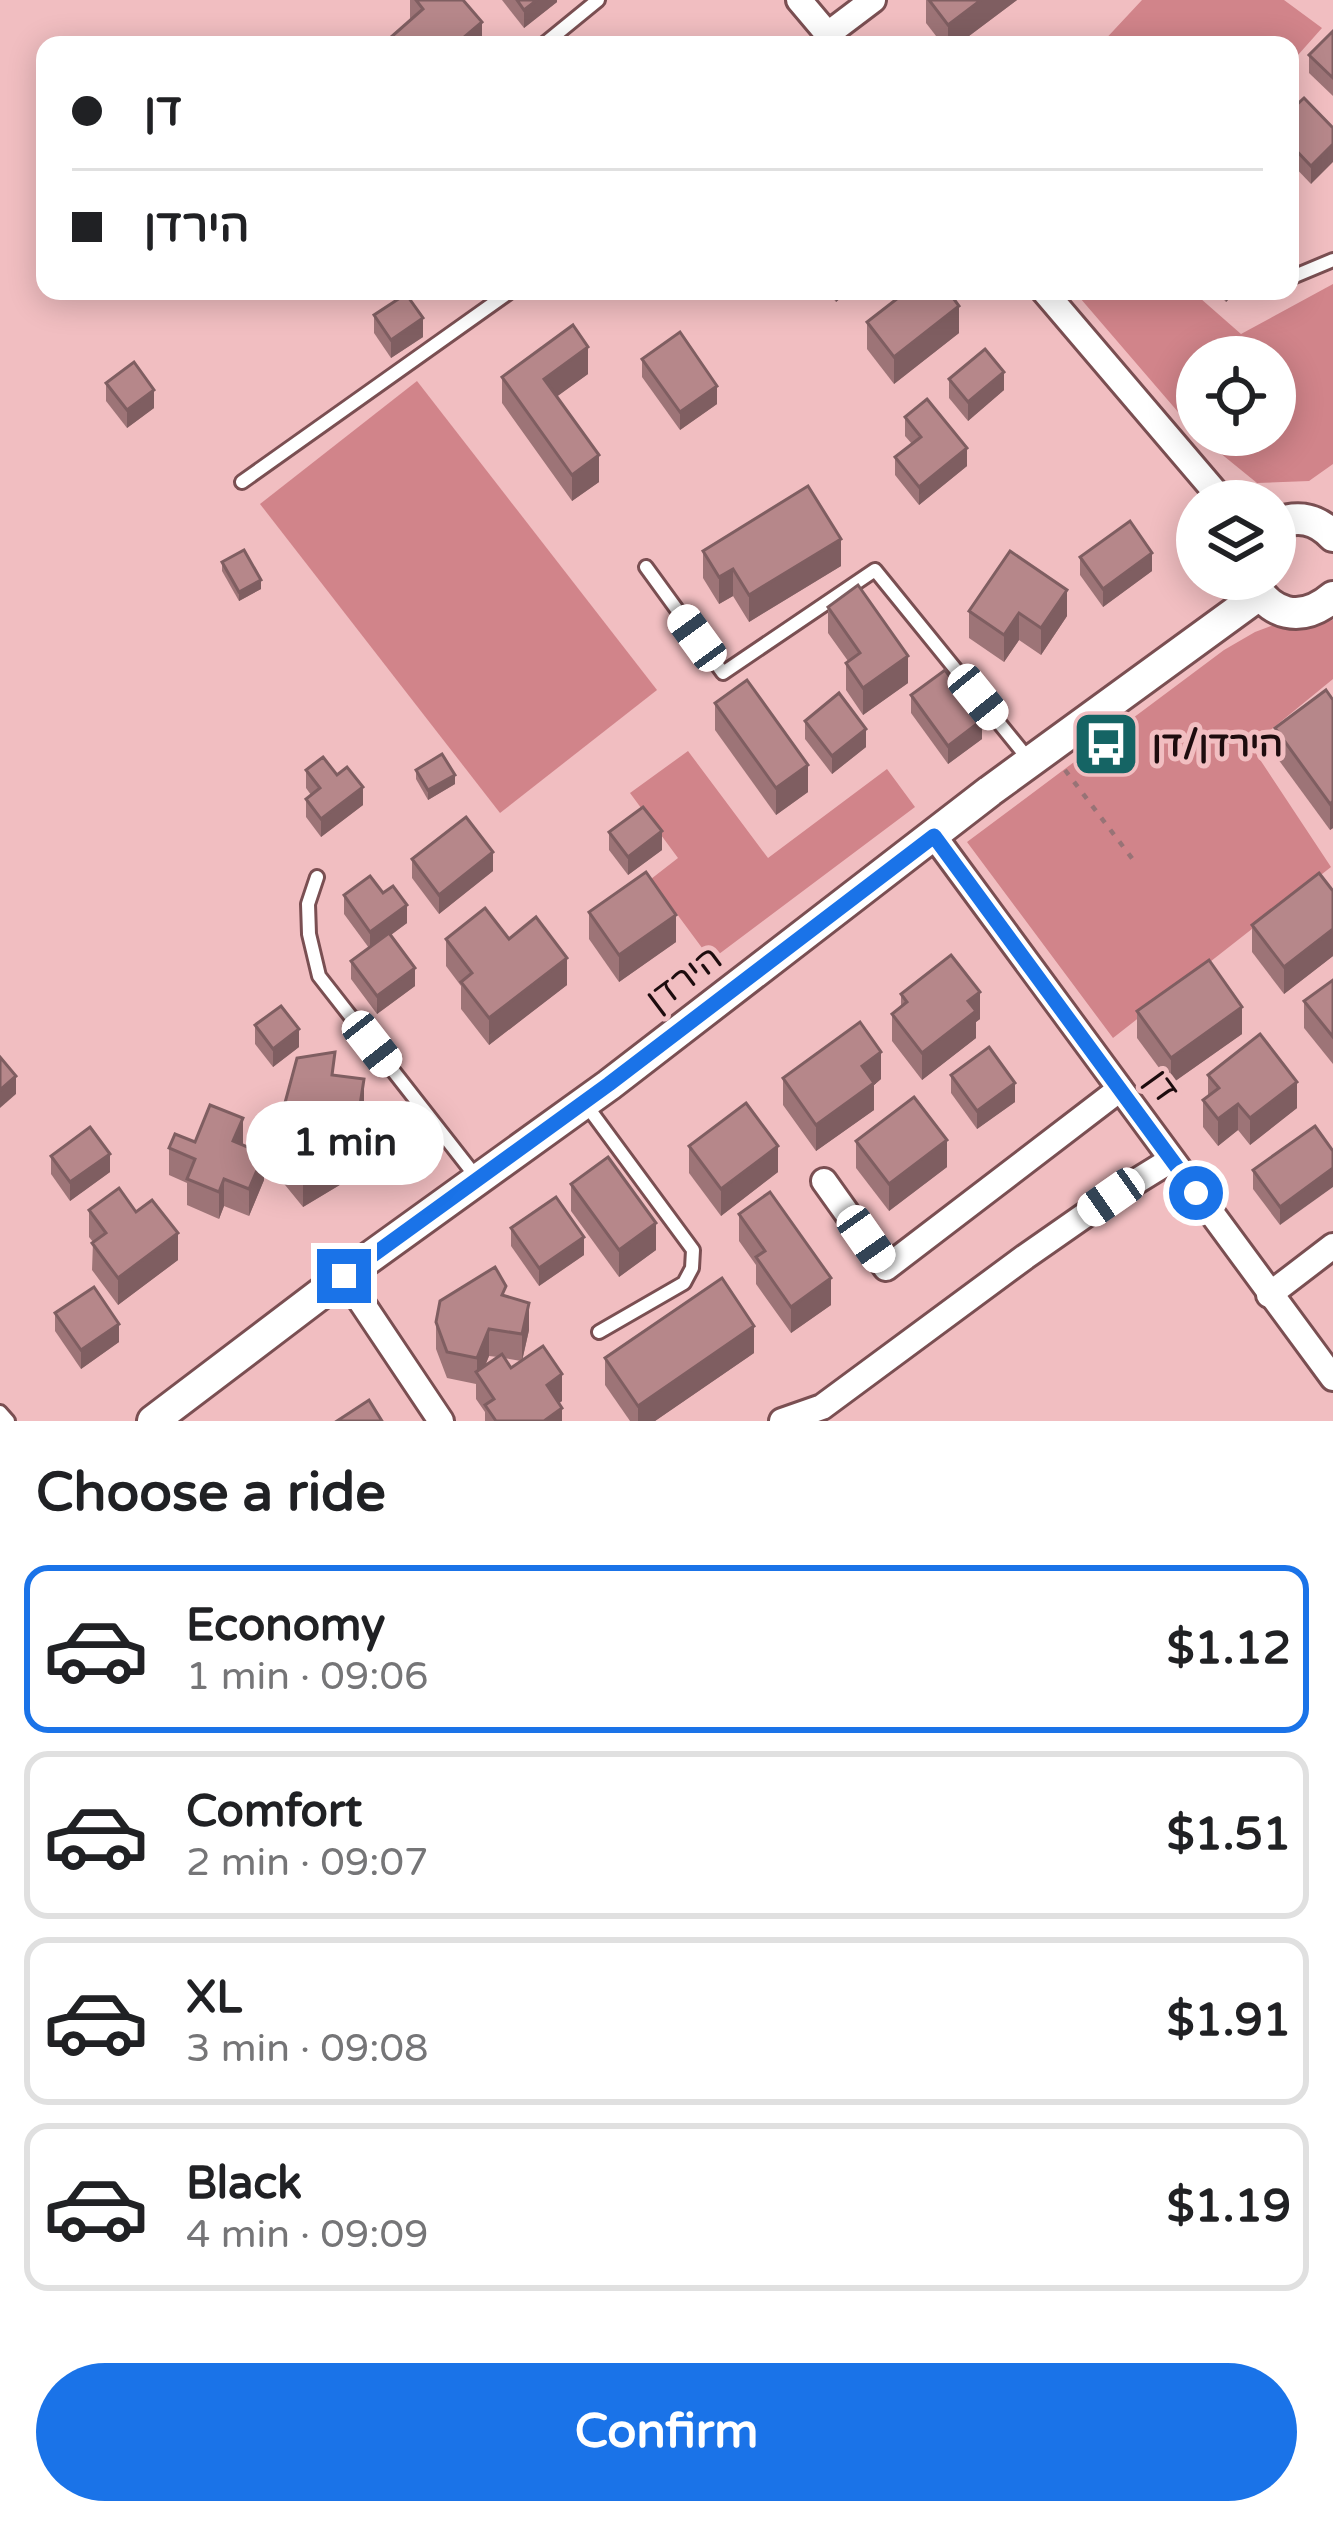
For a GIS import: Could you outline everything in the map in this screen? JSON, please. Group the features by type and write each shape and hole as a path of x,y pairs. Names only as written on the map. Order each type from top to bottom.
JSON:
{"street":[{"path":"800,0 823,36"},
{"path":"832,36 873,0"},
{"path":"1052,300 1205,480"},
{"path":"1296,518 1332,531"},
{"path":"1265,600 1295,614 1310,612 1333,597"},
{"name":"הירדן","path":"153,1421 584,1102 1238,600"},
{"name":"דן","path":"934,836 1333,1378"},
{"path":"824,1181 886,1268 1120,1089"},
{"path":"782,1421 822,1407 1025,1257 1171,1160"},
{"path":"1269,1294 1333,1246"},
{"path":"344,1276 441,1421"}],"lane":[{"path":"554,36 598,0"},
{"path":"1299,274 1333,260"},
{"path":"242,482 498,300"},
{"path":"646,567 722,674 875,570 1039,754"},
{"path":"317,877 308,904 319,976 478,1179"},
{"path":"584,1102 693,1250 692,1268 684,1283 599,1332"},
{"path":"0,1412 8,1421"}],"path":[{"path":"1039,754 1134,861"}],"shaded area":[{"path":"1142,0 1284,0 1322,28 1299,54 1299,36 1108,36"},
{"path":"1333,284 1333,464 1309,481 1253,480 1224,456 1296,456 1296,336 1176,336 1176,410 1082,300 1202,300 1241,334"},
{"path":"417,381 657,690 500,813 260,504"},
{"path":"1333,620 1333,679 1251,746 1331,867 1113,1038 967,842 1224,650 1271,626"},
{"path":"688,751 768,858 887,769 915,807 711,960 651,879 678,858 630,793"}],"building":[{"path":"416,0 463,0 482,22 466,36 392,36 423,9"},
{"path":"517,0 537,0 524,10"},
{"path":"929,0 981,0 948,25"},
{"path":"1333,31 1333,78 1309,55"},
{"path":"1304,98 1333,128 1333,144 1311,166 1299,153 1299,103"},
{"path":"397,300 410,300 423,318 391,340 374,315"},
{"path":"895,300 955,300 959,306 894,357 867,322"},
{"path":"573,325 588,347 544,379 599,455 572,475 502,377"},
{"path":"680,332 717,386 680,412 642,359"},
{"path":"985,349 1004,372 968,402 949,379"},
{"path":"134,362 154,390 127,410 106,383"},
{"path":"927,399 967,448 919,487 895,457 921,437 905,417"},
{"path":"808,486 841,539 749,595 733,569 719,577 703,551"},
{"path":"1130,521 1152,553 1103,589 1080,557"},
{"path":"244,550 261,580 239,592 222,562"},
{"path":"1010,551 1067,590 1041,628 1019,613 1004,635 969,611"},
{"path":"858,585 908,656 863,688 846,663 860,653 828,607"},
{"path":"945,670 982,720 948,746 911,695"},
{"path":"747,680 808,765 776,788 715,703"},
{"path":"1326,690 1333,700 1330,804 1275,728"},
{"path":"839,693 866,729 832,756 805,721"},
{"path":"442,754 455,775 428,790 416,770"},
{"path":"323,757 337,775 347,767 363,787 321,819 306,799 320,788 306,770"},
{"path":"643,807 662,831 628,857 609,832"},
{"path":"466,817 493,852 439,895 412,859"},
{"path":"646,872 676,915 619,955 589,912"},
{"path":"1319,873 1333,891 1333,929 1284,967 1252,925"},
{"path":"370,876 383,893 393,886 407,905 370,932 344,895"},
{"path":"485,908 509,939 536,917 567,958 489,1018 461,982 472,973 446,939"},
{"path":"389,933 415,968 377,996 351,961"},
{"path":"951,955 980,992 968,1001 976,1011 922,1053 892,1014 907,1002 901,994"},
{"path":"1209,960 1242,1007 1171,1058 1137,1011"},
{"path":"1333,980 1333,1037 1304,1001"},
{"path":"281,1006 299,1029 273,1049 255,1025"},
{"path":"860,1022 881,1052 862,1066 874,1083 816,1125 783,1078"},
{"path":"1260,1034 1297,1082 1250,1118 1238,1104 1218,1119 1203,1100 1219,1088 1208,1075"},
{"path":"989,1047 1015,1083 977,1111 951,1075"},
{"path":"335,1052 332,1075 364,1079 356,1131 331,1128 343,1157 303,1180 281,1153 300,1136 282,1114 297,1058"},
{"path":"0,1057 16,1076 0,1090"},
{"path":"914,1097 947,1140 889,1184 856,1141"},
{"path":"746,1103 778,1146 721,1189 689,1146"},
{"path":"210,1105 243,1118 233,1141 264,1154 249,1189 224,1179 219,1192 187,1179 195,1159 169,1148 175,1134 195,1142"},
{"path":"1315,1126 1333,1151 1333,1168 1280,1207 1253,1170"},
{"path":"90,1127 110,1154 70,1182 51,1156"},
{"path":"608,1157 656,1223 619,1250 571,1184"},
{"path":"119,1188 136,1212 152,1200 178,1233 118,1278 92,1243 106,1233 89,1210"},
{"path":"770,1192 831,1278 791,1307 756,1257 765,1251 739,1214"},
{"path":"556,1197 584,1237 539,1268 511,1228"},
{"path":"495,1267 506,1286 502,1295 529,1303 522,1334 489,1329 477,1358 447,1352 436,1322 440,1301"},
{"path":"722,1278 754,1326 638,1406 605,1358"},
{"path":"94,1287 119,1324 81,1350 55,1313"},
{"path":"543,1346 562,1374 547,1385 562,1408 544,1421 496,1421 485,1405 494,1399 476,1372 502,1354 511,1368"},
{"path":"369,1400 382,1421 337,1421"}],"place":[{"name":"הירדן/דן","path":"1106,744"}],"route":[{"path":"344,1276 609,1084 934,836 1196,1193"}]}
